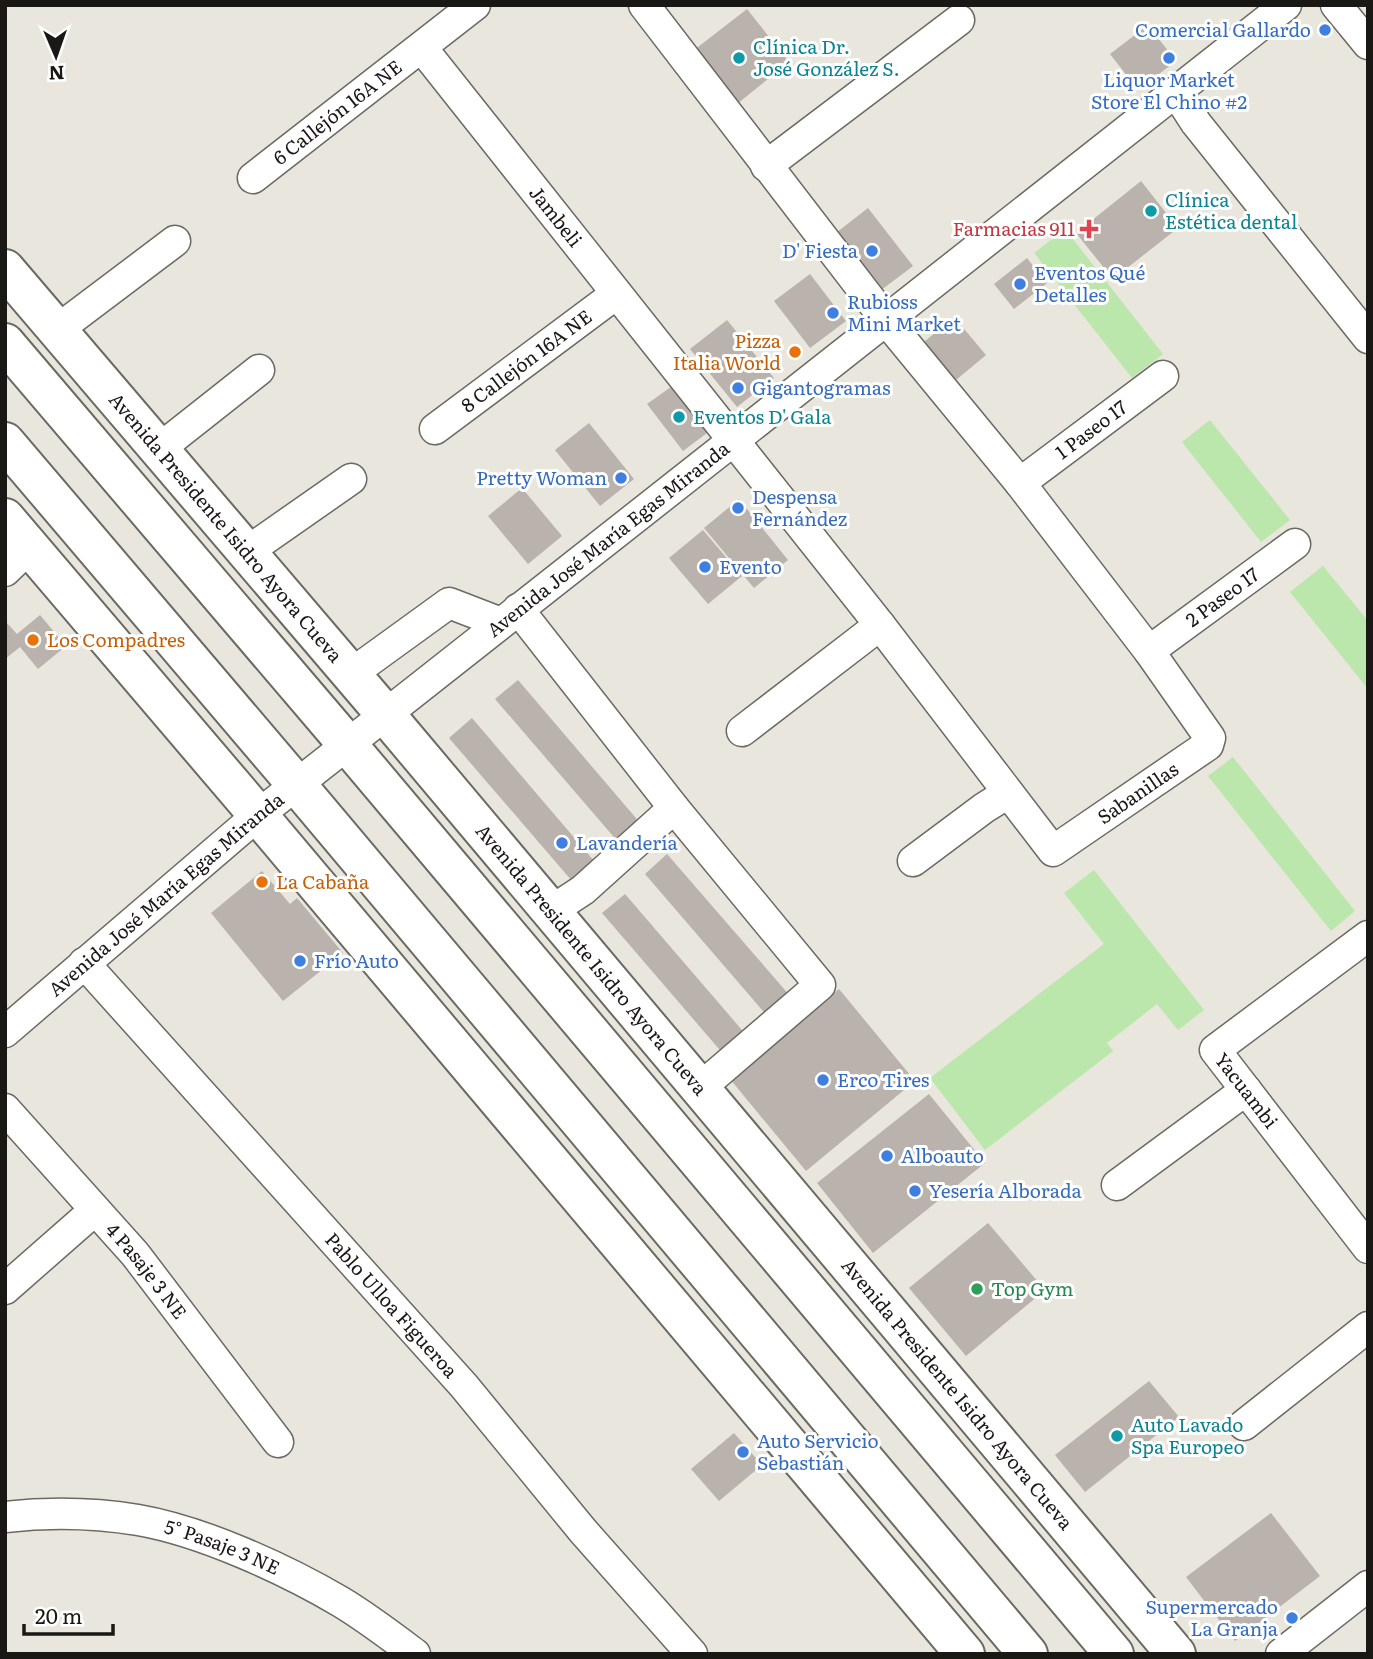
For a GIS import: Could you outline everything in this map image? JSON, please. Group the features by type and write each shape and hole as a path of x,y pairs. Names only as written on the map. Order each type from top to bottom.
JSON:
{"main road":[{"name":"Avenida Presidente Isidro Ayora Cueva","path":"5,269 385,714 1176,1654"},
{"path":"5,343 347,744 1114,1654"},
{"path":"5,442 1028,1654"},
{"path":"5,519 17,559 258,815 965,1654"}],"street":[{"path":"422,48 475,5"},
{"path":"644,5 886,320"},
{"name":"Avenida José María Egas Miranda","path":"5,1032 296,784 1286,5"},
{"path":"1336,5 1368,44"},
{"path":"766,166 959,20"},
{"name":"6 Callejón 16A NE","path":"253,178 422,48"},
{"name":"Jambeli","path":"422,48 732,441"},
{"path":"1176,92 1196,123 1368,338"},
{"path":"57,330 175,241"},
{"name":"8 Callejón 16A NE","path":"435,429 616,294"},
{"name":"Sabanillas","path":"732,441 880,625 1053,851 1208,745 1210,738 1149,652 1020,483 886,320"},
{"path":"159,449 258,370"},
{"name":"1 Paseo 17","path":"1020,483 1163,376"},
{"path":"248,553 351,479"},
{"name":"2 Paseo 17","path":"1149,652 1295,544"},
{"path":"351,674 449,603 509,617 674,808 820,985 699,1087"},
{"path":"742,731 880,625"},
{"path":"913,861 1008,793"},
{"path":"551,911 583,890 674,808"},
{"name":"Yacuambi","path":"1368,936 1216,1048 1216,1053 1368,1248"},
{"name":"Pablo Ulloa Figueroa","path":"84,963 464,1386 583,1531 692,1654"},
{"path":"1117,1185 1246,1090"},
{"name":"4 Pasaje 3 NE","path":"5,1109 135,1254 278,1442"},
{"path":"5,1289 95,1210"},
{"path":"1244,1425 1368,1327"},
{"name":"5° Pasaje 3 NE","path":"5,1517 103,1516 178,1530 292,1576 342,1603 415,1654"},
{"path":"1281,1654 1368,1586"}],"green space":[{"path":"1065,229 1163,354 1132,378 1034,253"},
{"path":"1210,420 1290,520 1261,542 1182,442"},
{"path":"1323,566 1368,621 1368,689 1290,592"},
{"path":"1233,757 1355,911 1331,931 1208,776"},
{"path":"1094,870 1204,1010 1178,1030 1157,1004 1107,1043 1113,1051 985,1150 930,1078 1104,944 1064,893"}],"building":[{"name":"Clínica Dr. José González S.","path":"747,9 789,62 732,108 689,54"},
{"path":"1148,25 1176,61 1138,90 1110,54"},
{"path":"1141,181 1178,228 1113,279 1076,233"},
{"name":"D' Fiesta","path":"868,208 913,266 876,294 832,236"},
{"name":"Eventos Qué Detalles","path":"1027,258 1047,283 1014,309 994,284"},
{"path":"810,274 846,321 810,348 774,301"},
{"path":"954,317 986,355 950,385 918,347"},
{"path":"727,320 774,378 737,407 690,349"},
{"name":"Eventos D' Gala","path":"675,384 711,430 683,451 647,404"},
{"path":"589,423 634,479 600,506 555,450"},
{"path":"522,488 562,536 528,564 488,516"},
{"path":"739,499 788,560 754,588 704,528"},
{"name":"Evento","path":"703,530 742,576 708,604 669,558"},
{"name":"Los Compadres","path":"40,615 66,646 38,669 20,647 5,659 5,621 17,634"},
{"path":"518,680 641,824 619,843 495,699"},
{"path":"472,718 595,862 572,881 449,738"},
{"path":"667,854 791,997 768,1017 645,874"},
{"path":"262,871 290,904 297,898 343,953 283,1001 211,913"},
{"path":"625,894 748,1037 725,1056 602,913"},
{"name":"Erco Tires","path":"839,989 915,1081 806,1171 730,1079"},
{"path":"929,1094 985,1163 873,1253 817,1183"},
{"name":"Top Gym","path":"988,1223 1045,1290 966,1356 909,1288"},
{"name":"Auto Lavado Spa Europeo","path":"1149,1381 1179,1417 1085,1492 1055,1455"},
{"path":"734,1433 762,1465 719,1501 691,1469"},
{"path":"1271,1513 1320,1576 1235,1641 1186,1577"}],"place":[{"name":"Comercial Gallardo","path":"1325,30"},
{"name":"Clínica Dr. José González S.","path":"739,58"},
{"name":"Liquor Market Store El Chino #2","path":"1169,58"},
{"name":"Clínica Estética dental","path":"1151,211"},
{"name":"Farmacias 911","path":"1089,229"},
{"name":"D' Fiesta","path":"872,251"},
{"name":"Eventos Qué Detalles","path":"1020,284"},
{"name":"Rubioss Mini Market","path":"833,313"},
{"name":"Pizza Italia World","path":"795,352"},
{"name":"Gigantogramas","path":"738,388"},
{"name":"Eventos D' Gala","path":"679,417"},
{"name":"Pretty Woman","path":"621,478"},
{"name":"Despensa Fernández","path":"738,508"},
{"name":"Evento","path":"705,567"},
{"name":"Los Compadres","path":"33,640"},
{"name":"Lavandería","path":"562,843"},
{"name":"La Cabaña","path":"262,882"},
{"name":"Frío Auto","path":"300,961"},
{"name":"Erco Tires","path":"823,1080"},
{"name":"Alboauto","path":"887,1156"},
{"name":"Yesería Alborada","path":"915,1191"},
{"name":"Top Gym","path":"977,1289"},
{"name":"Auto Lavado Spa Europeo","path":"1117,1436"},
{"name":"Auto Servicio Sebastián","path":"743,1452"},
{"name":"Supermercado La Granja","path":"1292,1618"}]}
